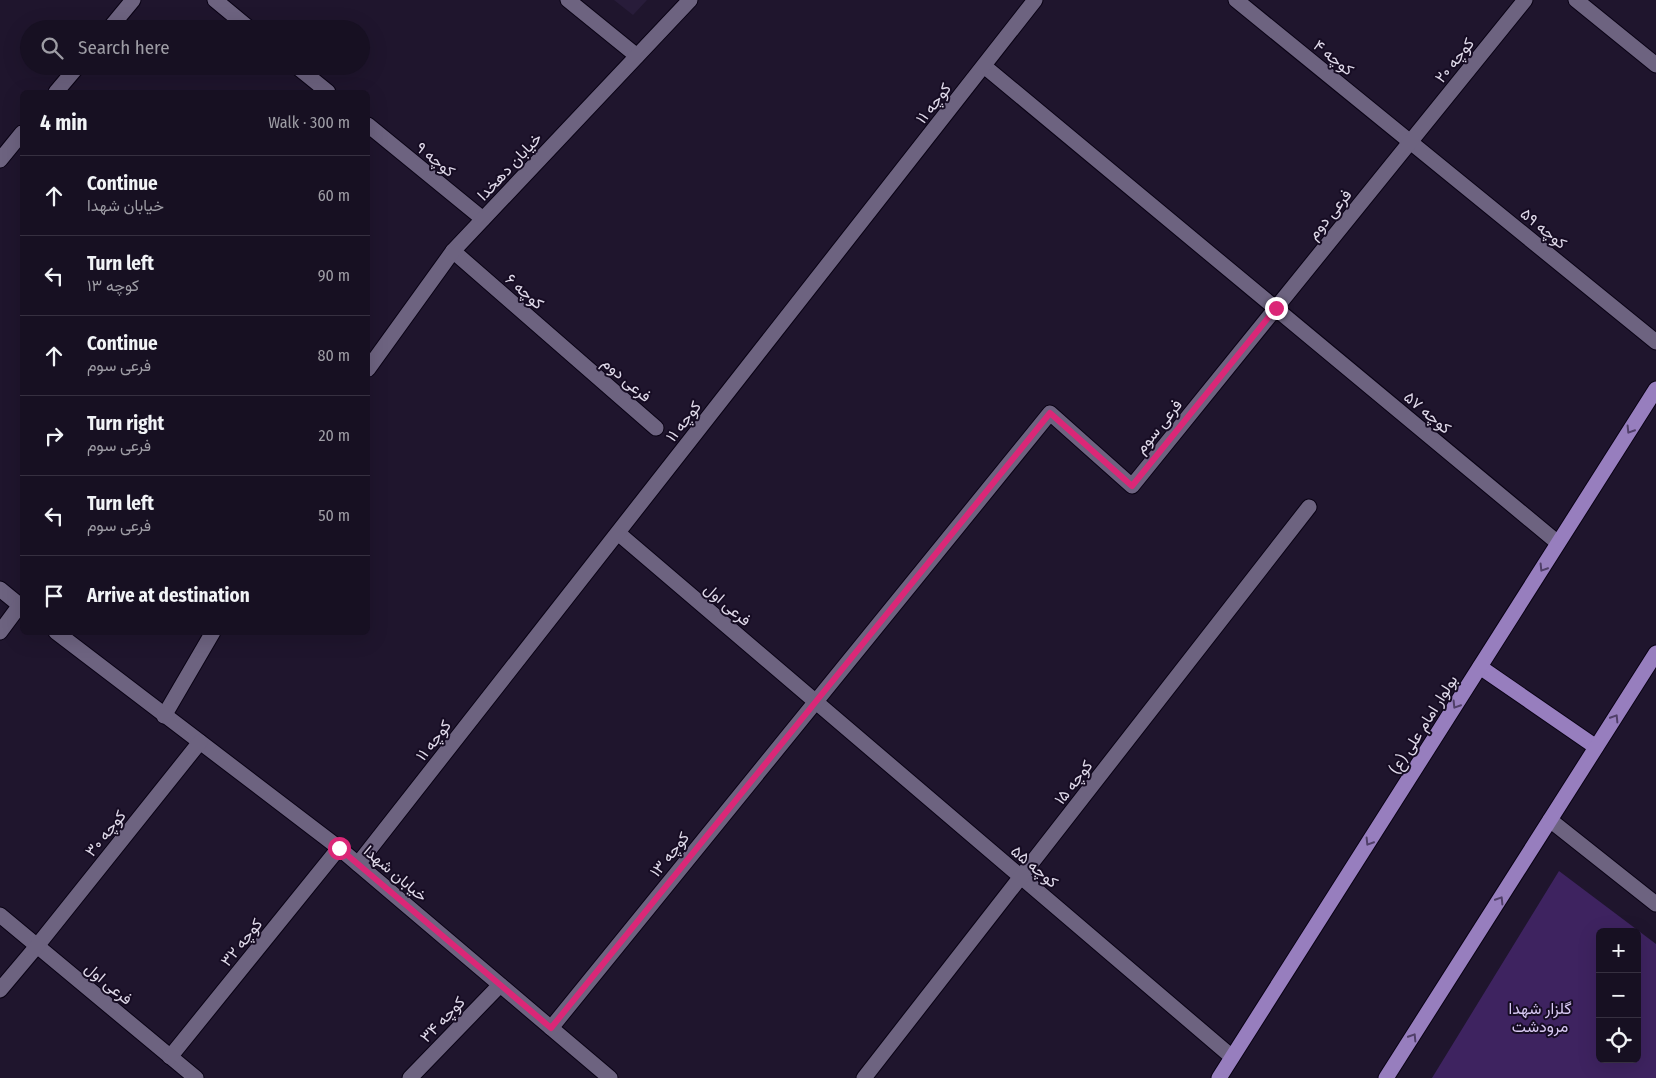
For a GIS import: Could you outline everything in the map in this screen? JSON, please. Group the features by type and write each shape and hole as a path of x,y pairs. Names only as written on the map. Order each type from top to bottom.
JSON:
{"main road":[{"name":"بولوار امام علی (ع)","path":"1219,1078 1656,389"},
{"path":"1386,1078 1656,653"},
{"path":"1480,667 1596,747"}],"street":[{"path":"116,20 133,0"},
{"path":"215,0 239,20"},
{"path":"568,0 637,56"},
{"name":"خیابان دهخدا","path":"370,366 453,251 690,0"},
{"name":"کوچه ۱۱","path":"358,864 1036,0"},
{"name":"کوچه ۴","path":"1236,0 1410,142"},
{"name":"کوچه ۲۰","path":"1410,142 1525,0"},
{"path":"1576,0 1656,65"},
{"path":"984,66 1276,308"},
{"path":"58,90 70,75"},
{"path":"307,75 326,90"},
{"name":"کوچه ۹","path":"370,127 482,219"},
{"path":"0,160 20,135"},
{"name":"فرعی دوم","path":"1276,308 1410,142"},
{"name":"کوچه ۵۹","path":"1410,142 1656,342"},
{"name":"کوچه ۶","path":"453,251 575,358"},
{"name":"کوچه ۵۷","path":"1276,308 1558,543"},
{"name":"فرعی سوم","path":"815,702 1050,413 1132,486 1276,308"},
{"name":"فرعی دوم","path":"575,358 656,428"},
{"name":"کوچه ۱۵","path":"864,1078 1309,507"},
{"name":"فرعی اول","path":"618,533 815,702"},
{"path":"0,589 20,605"},
{"path":"0,632 20,607"},
{"name":"خیابان شهدا","path":"60,635 339,848 610,1078"},
{"path":"164,716 211,635"},
{"name":"کوچه ۵۵","path":"815,702 1232,1058"},
{"name":"کوچه ۱۳","path":"551,1028 815,702"},
{"name":"کوچه ۳۰","path":"0,990 200,742"},
{"path":"1550,820 1656,904"},
{"name":"کوچه ۳۲","path":"170,1058 339,848"},
{"name":"فرعی اول","path":"0,915 196,1078"},
{"name":"کوچه ۳۴","path":"410,1078 500,985"}],"shaded area":[{"path":"614,0 647,0 633,15"}],"green space":[{"name":"گلزار شهدا مرودشت","path":"1559,871 1635,928 1596,928 1596,1063 1641,1063 1641,933 1656,944 1656,1078 1432,1078"}],"route":[{"path":"339,848 551,1028 1050,413 1132,486 1276,308"}]}
